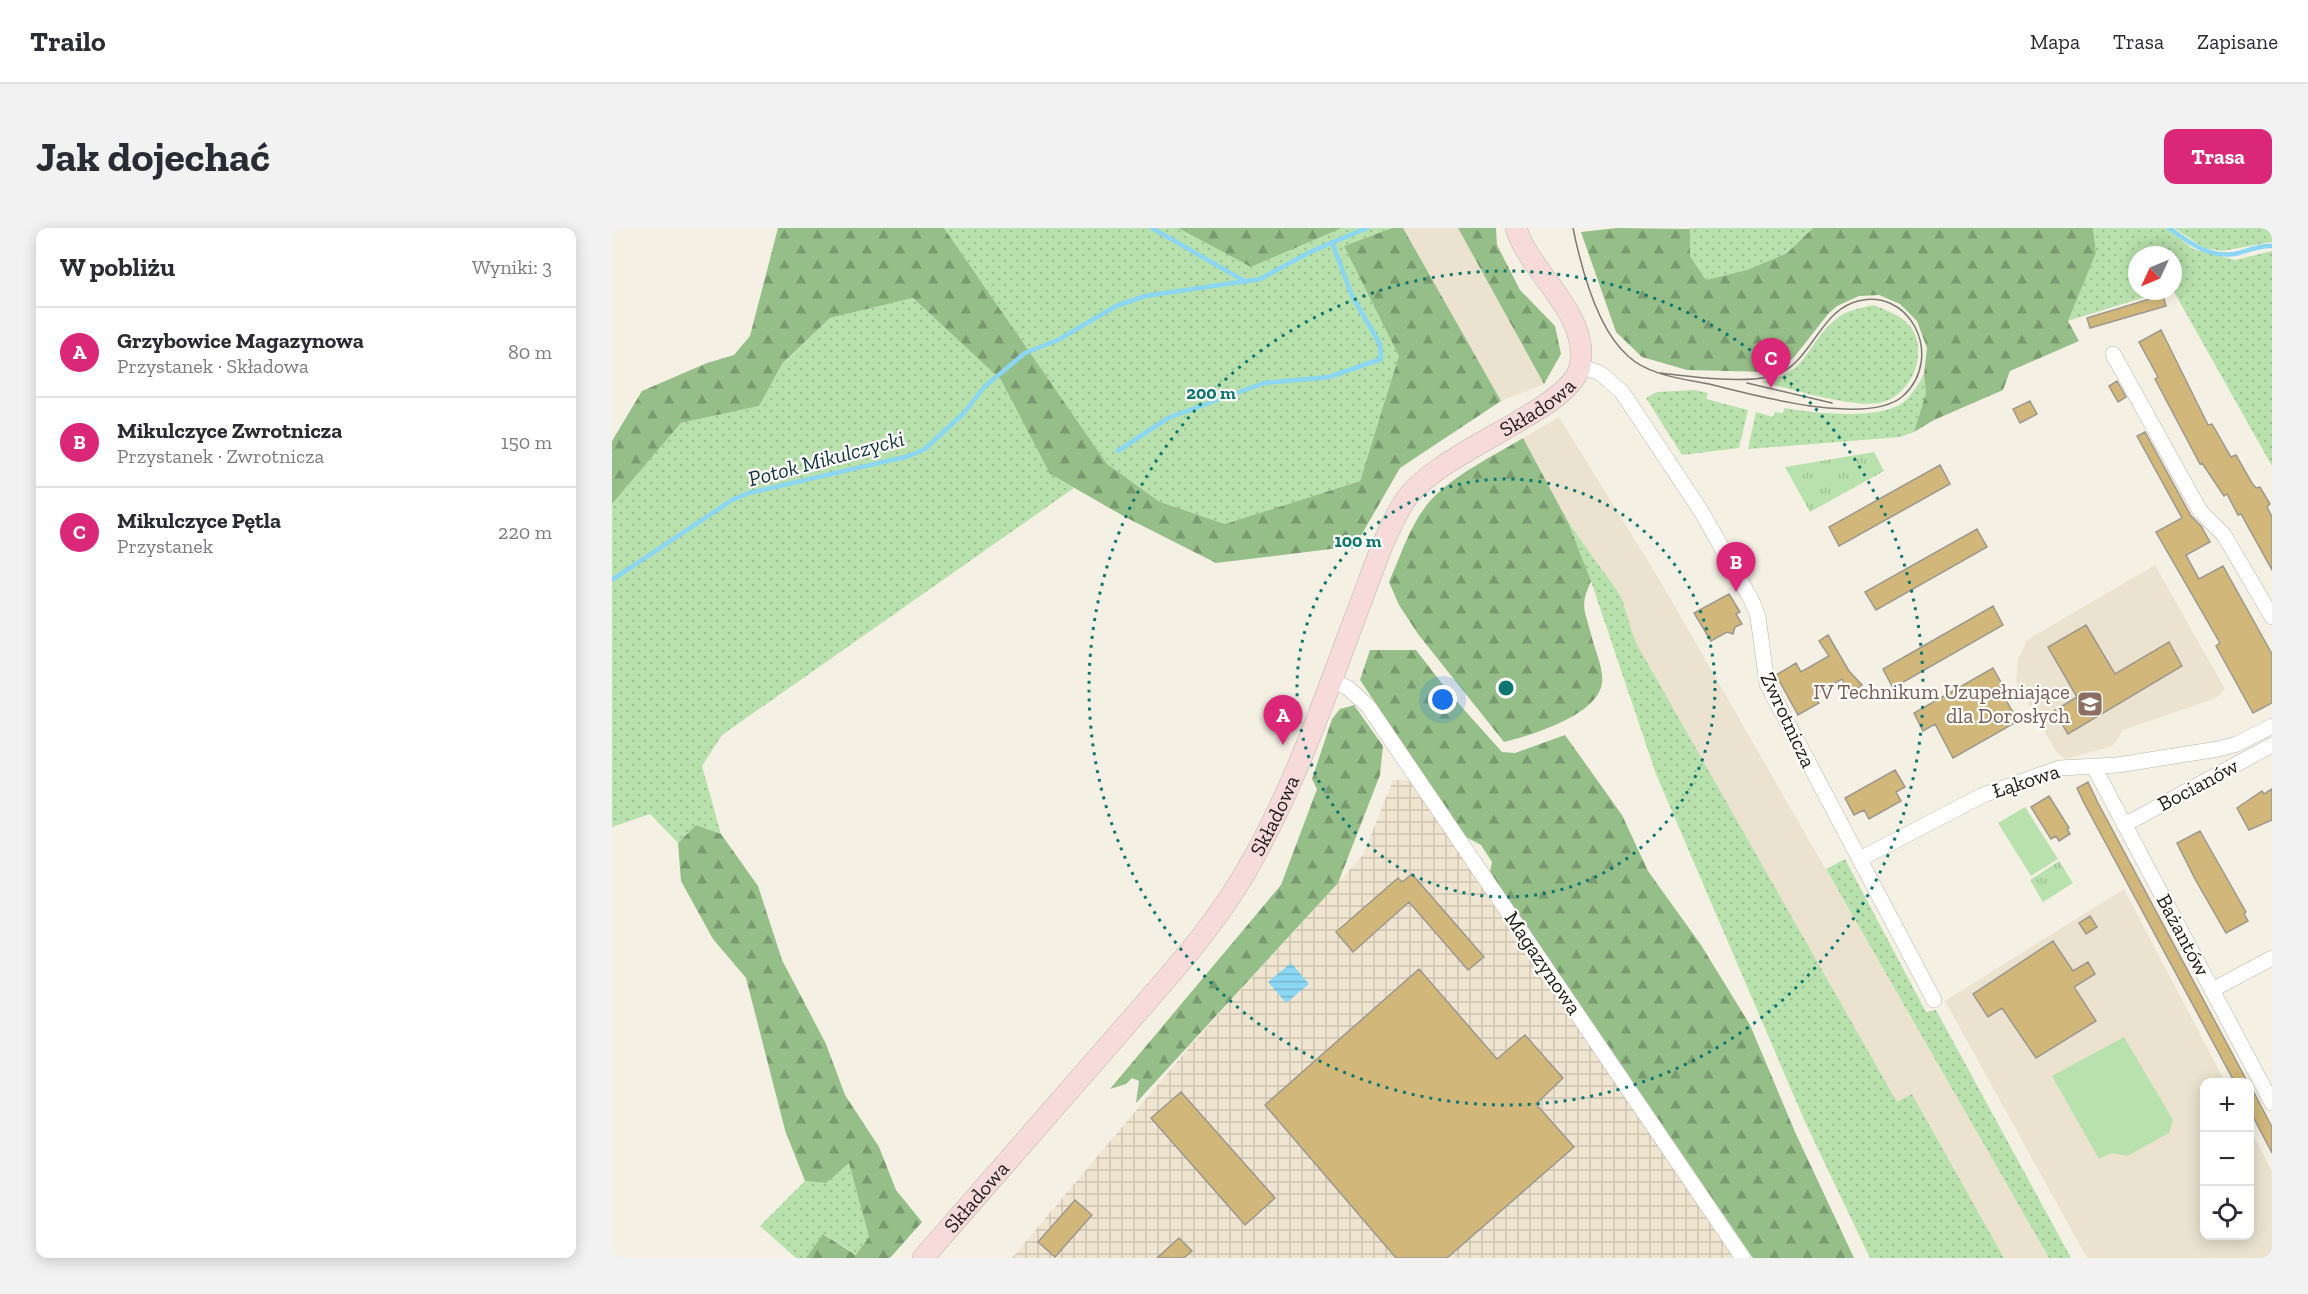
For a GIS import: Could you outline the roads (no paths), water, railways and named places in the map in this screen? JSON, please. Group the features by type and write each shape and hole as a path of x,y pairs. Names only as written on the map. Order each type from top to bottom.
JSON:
{"main road":[{"path":"1516,228 1523,246 1572,322 1581,348 1580,366"},
{"name":"Składowa","path":"923,1258 1178,965 1221,911 1247,870 1271,825 1387,536 1409,495 1435,470 1563,393 1575,379 1580,366"}],"street":[{"path":"2113,354 2200,511 2224,535 2272,617"},
{"name":"Zwrotnicza","path":"1580,366 1600,373 1622,392 1724,549 1756,608 1767,684 1934,1000"},
{"name":"Magazynowa","path":"1331,680 1348,688 1362,699 1392,740 1743,1258"},
{"name":"Łąkowa","path":"1860,859 1983,795 2060,768 2078,765 2094,767 2218,748 2238,744 2272,726"},
{"name":"Bocianów","path":"2124,825 2272,745"},
{"name":"Bażantów","path":"2094,767 2272,1103"},
{"path":"2212,990 2272,958"}],"water":[{"path":"1291,963 1309,984 1286,1003 1268,982"}],"waterway":[{"path":"1152,228 1246,282"},
{"name":"Potok Mikulczycki","path":"612,580 732,500 749,493 909,456 925,449 964,413 984,387 1025,353 1058,340 1116,306 1145,296 1260,279 1310,252 1367,228"},
{"name":"Potok Mikulczycki","path":"2169,228 2201,249 2219,254 2229,255 2272,246"},
{"path":"1118,451 1168,418 1264,383 1329,377 1381,359 1380,344 1352,296 1332,242"}],"tram line":[{"path":"1573,228 1586,279 1607,330 1628,356 1646,368 1657,372 1679,378 1782,401 1838,409 1864,409 1886,405 1903,396 1915,380 1921,362 1921,344 1915,327 1905,313 1890,303 1872,299 1852,303 1840,310 1829,319 1794,364 1783,372 1769,377 1757,379 1700,378 1660,373"},
{"path":"1747,383 1832,403"}],"place":[{"name":"Mikulczyce Pętla","path":"1771,388"},
{"name":"Mikulczyce Zwrotnicza","path":"1736,592"},
{"name":"IV Technikum Uzupełniające dla Dorosłych","path":"2090,704"},
{"name":"Grzybowice Magazynowa","path":"1283,745"}]}
